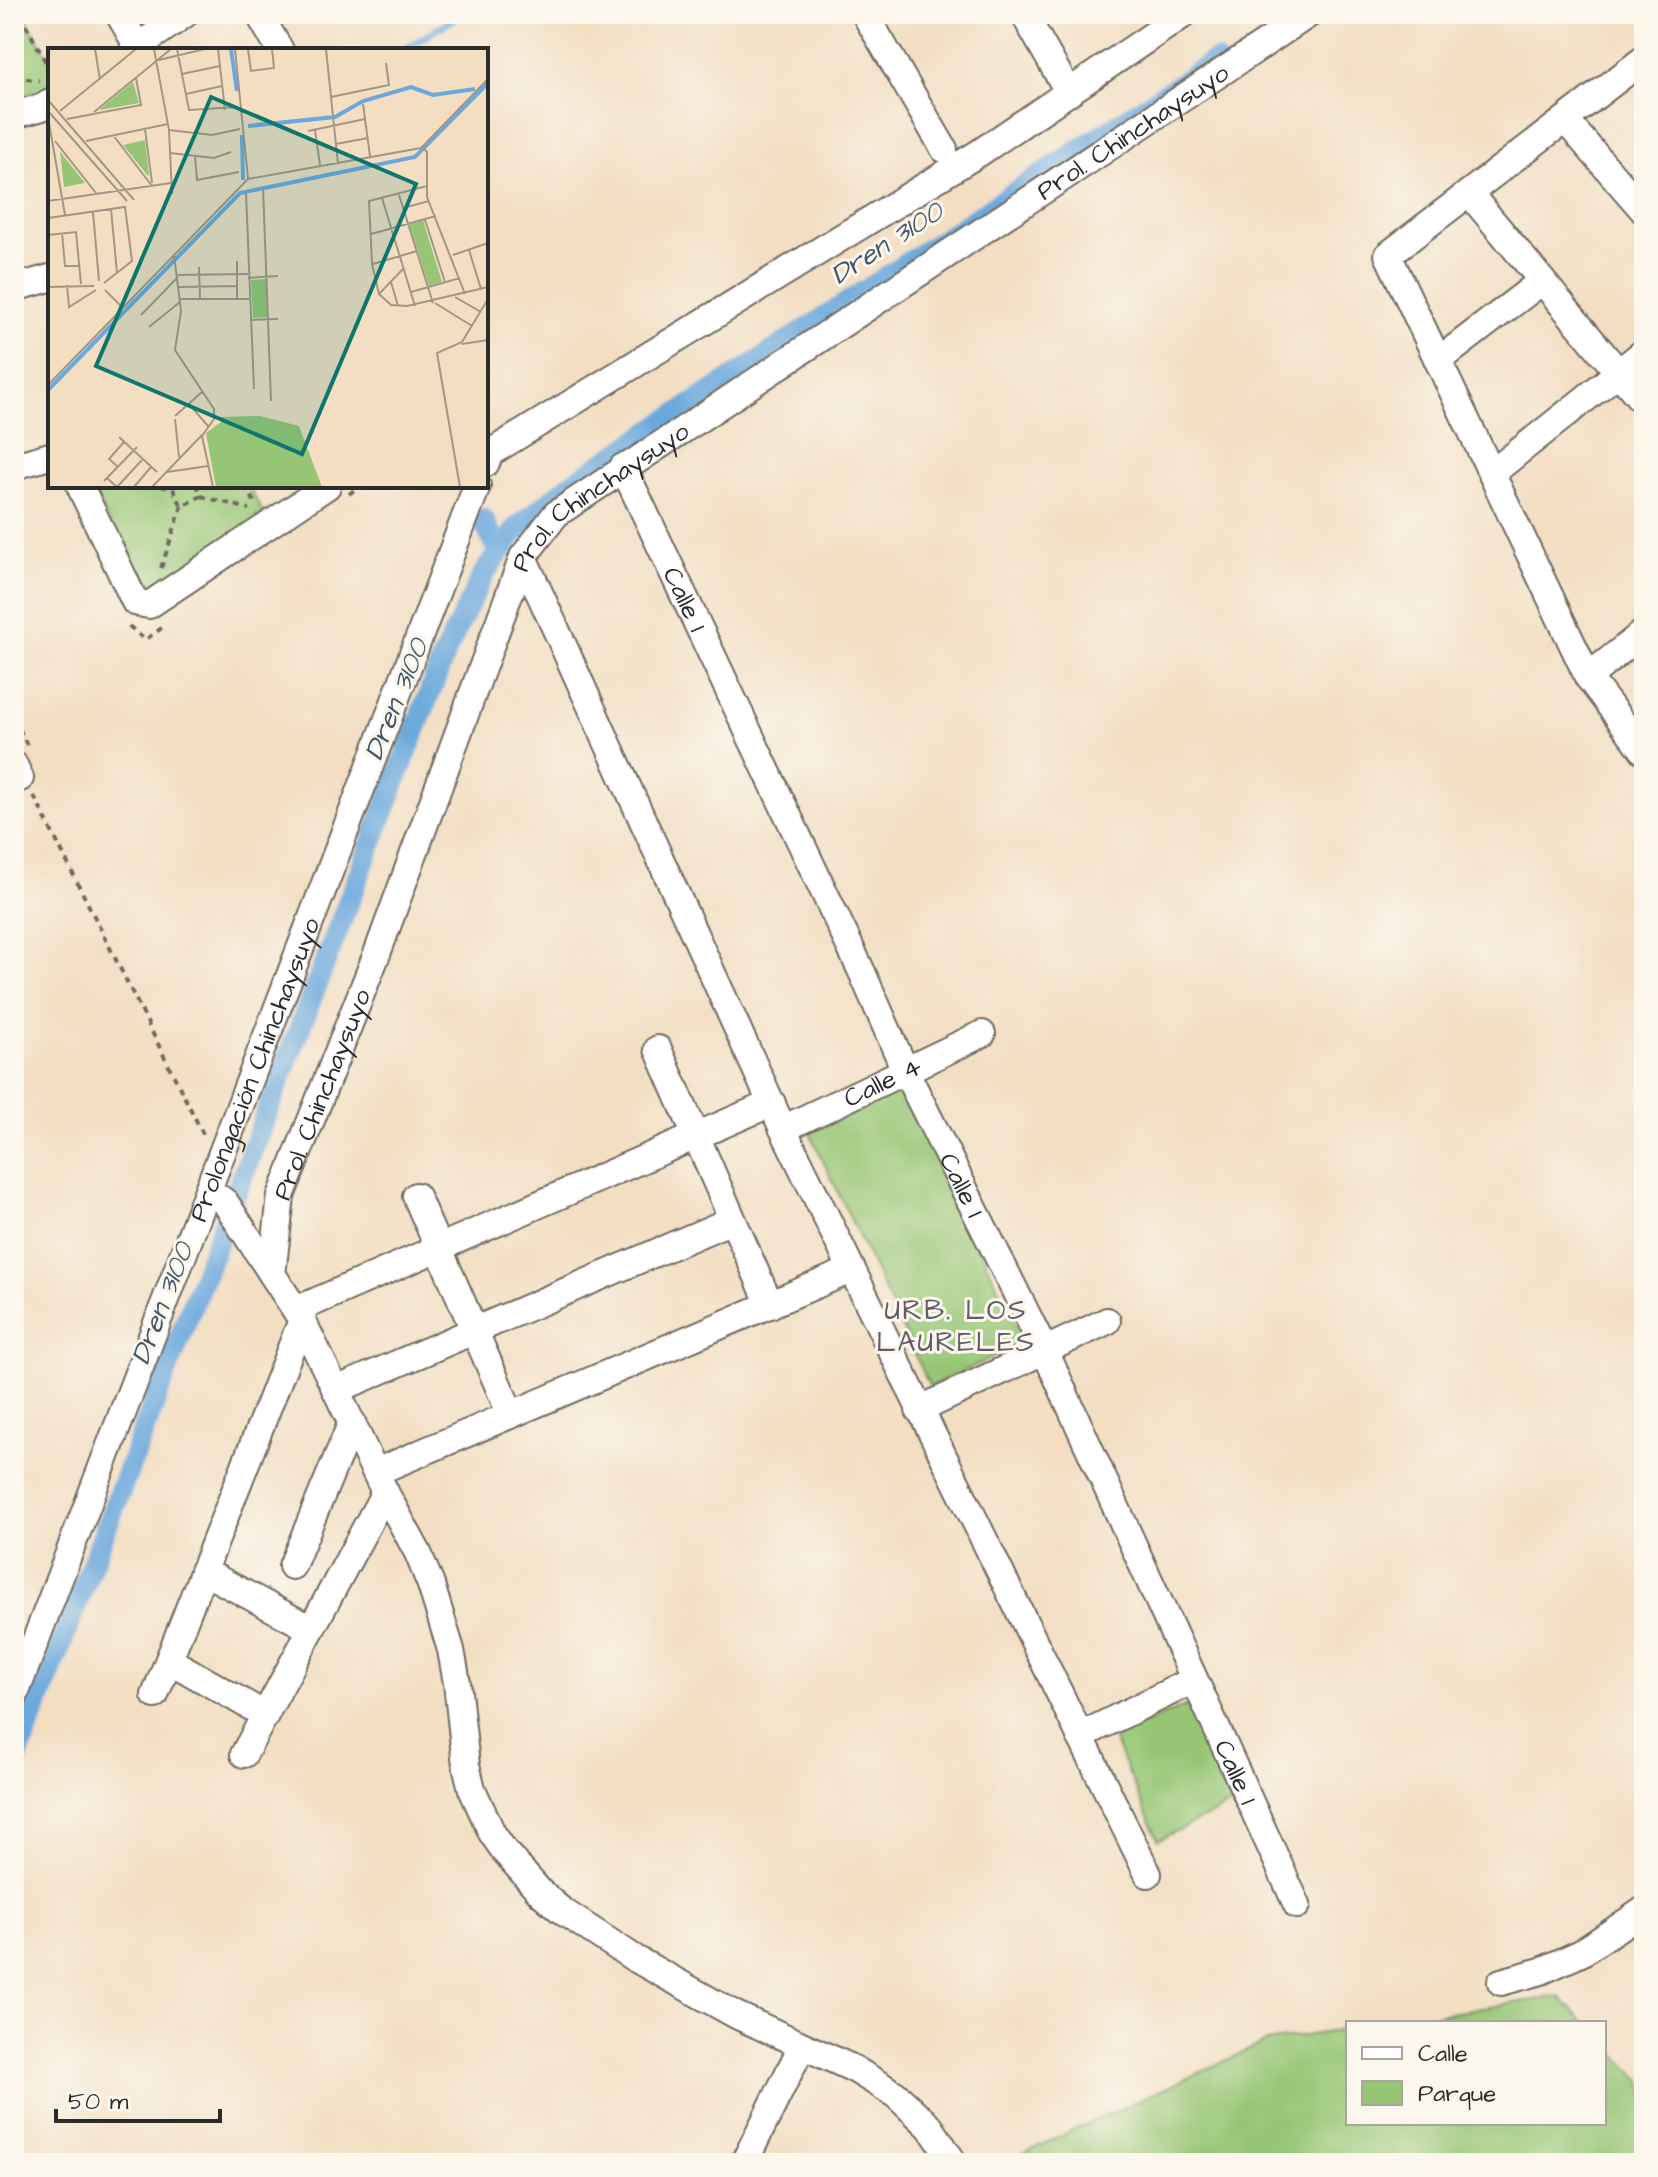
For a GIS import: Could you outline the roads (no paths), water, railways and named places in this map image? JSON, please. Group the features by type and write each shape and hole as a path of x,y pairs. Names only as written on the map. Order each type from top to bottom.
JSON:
{"street":[{"path":"119,14 135,48 185,14"},
{"path":"259,14 279,48"},
{"path":"865,14 944,149"},
{"path":"1024,14 1069,93"},
{"path":"488,452 967,161 1184,14"},
{"name":"Prol. Chinchaysuyo","path":"272,1274 281,1196 378,951 523,557 556,514 1309,14"},
{"path":"1644,59 1388,255 1588,677 1644,751"},
{"path":"14,115 48,103"},
{"path":"1566,121 1642,205"},
{"path":"1469,193 1644,403"},
{"path":"14,288 48,279"},
{"path":"1438,361 1542,281"},
{"path":"1492,473 1644,352"},
{"path":"14,466 48,457"},
{"name":"Calle 1","path":"623,467 861,970 905,1070 1045,1351 1297,1905"},
{"path":"81,488 135,602 324,488"},
{"name":"Prolongación Chinchaysuyo","path":"14,1697 217,1197 219,1165 476,488"},
{"path":"523,557 783,1129 1148,1874"},
{"path":"1588,677 1644,632"},
{"name":"Calle 4","path":"783,1129 982,1034"},
{"path":"658,1049 770,1305"},
{"path":"155,1695 299,1315 438,1248 772,1103"},
{"path":"416,1196 511,1415"},
{"path":"217,1197 241,1226 299,1315 418,1553 451,1650 472,1789 492,1833 505,1852 541,1893 585,1926 684,1987 875,2081 895,2094 930,2127 954,2163"},
{"path":"336,1390 732,1220"},
{"path":"244,1754 311,1629 380,1482 511,1415 851,1270"},
{"path":"919,1410 1107,1321"},
{"path":"292,1566 352,1422"},
{"path":"203,1571 311,1629"},
{"path":"169,1660 265,1715"},
{"path":"1080,1736 1194,1680"},
{"path":"1501,1982 1541,1971 1581,1953 1644,1910"},
{"path":"744,2163 802,2046"}],"waterway":[{"path":"406,48 462,14"},
{"name":"Dren 3100","path":"14,1765 445,653 484,573 518,527 570,485 1215,61"},
{"path":"483,519 499,553"}],"district":[{"name":"URB. LOS LAURELES","path":"956,1325"}]}
